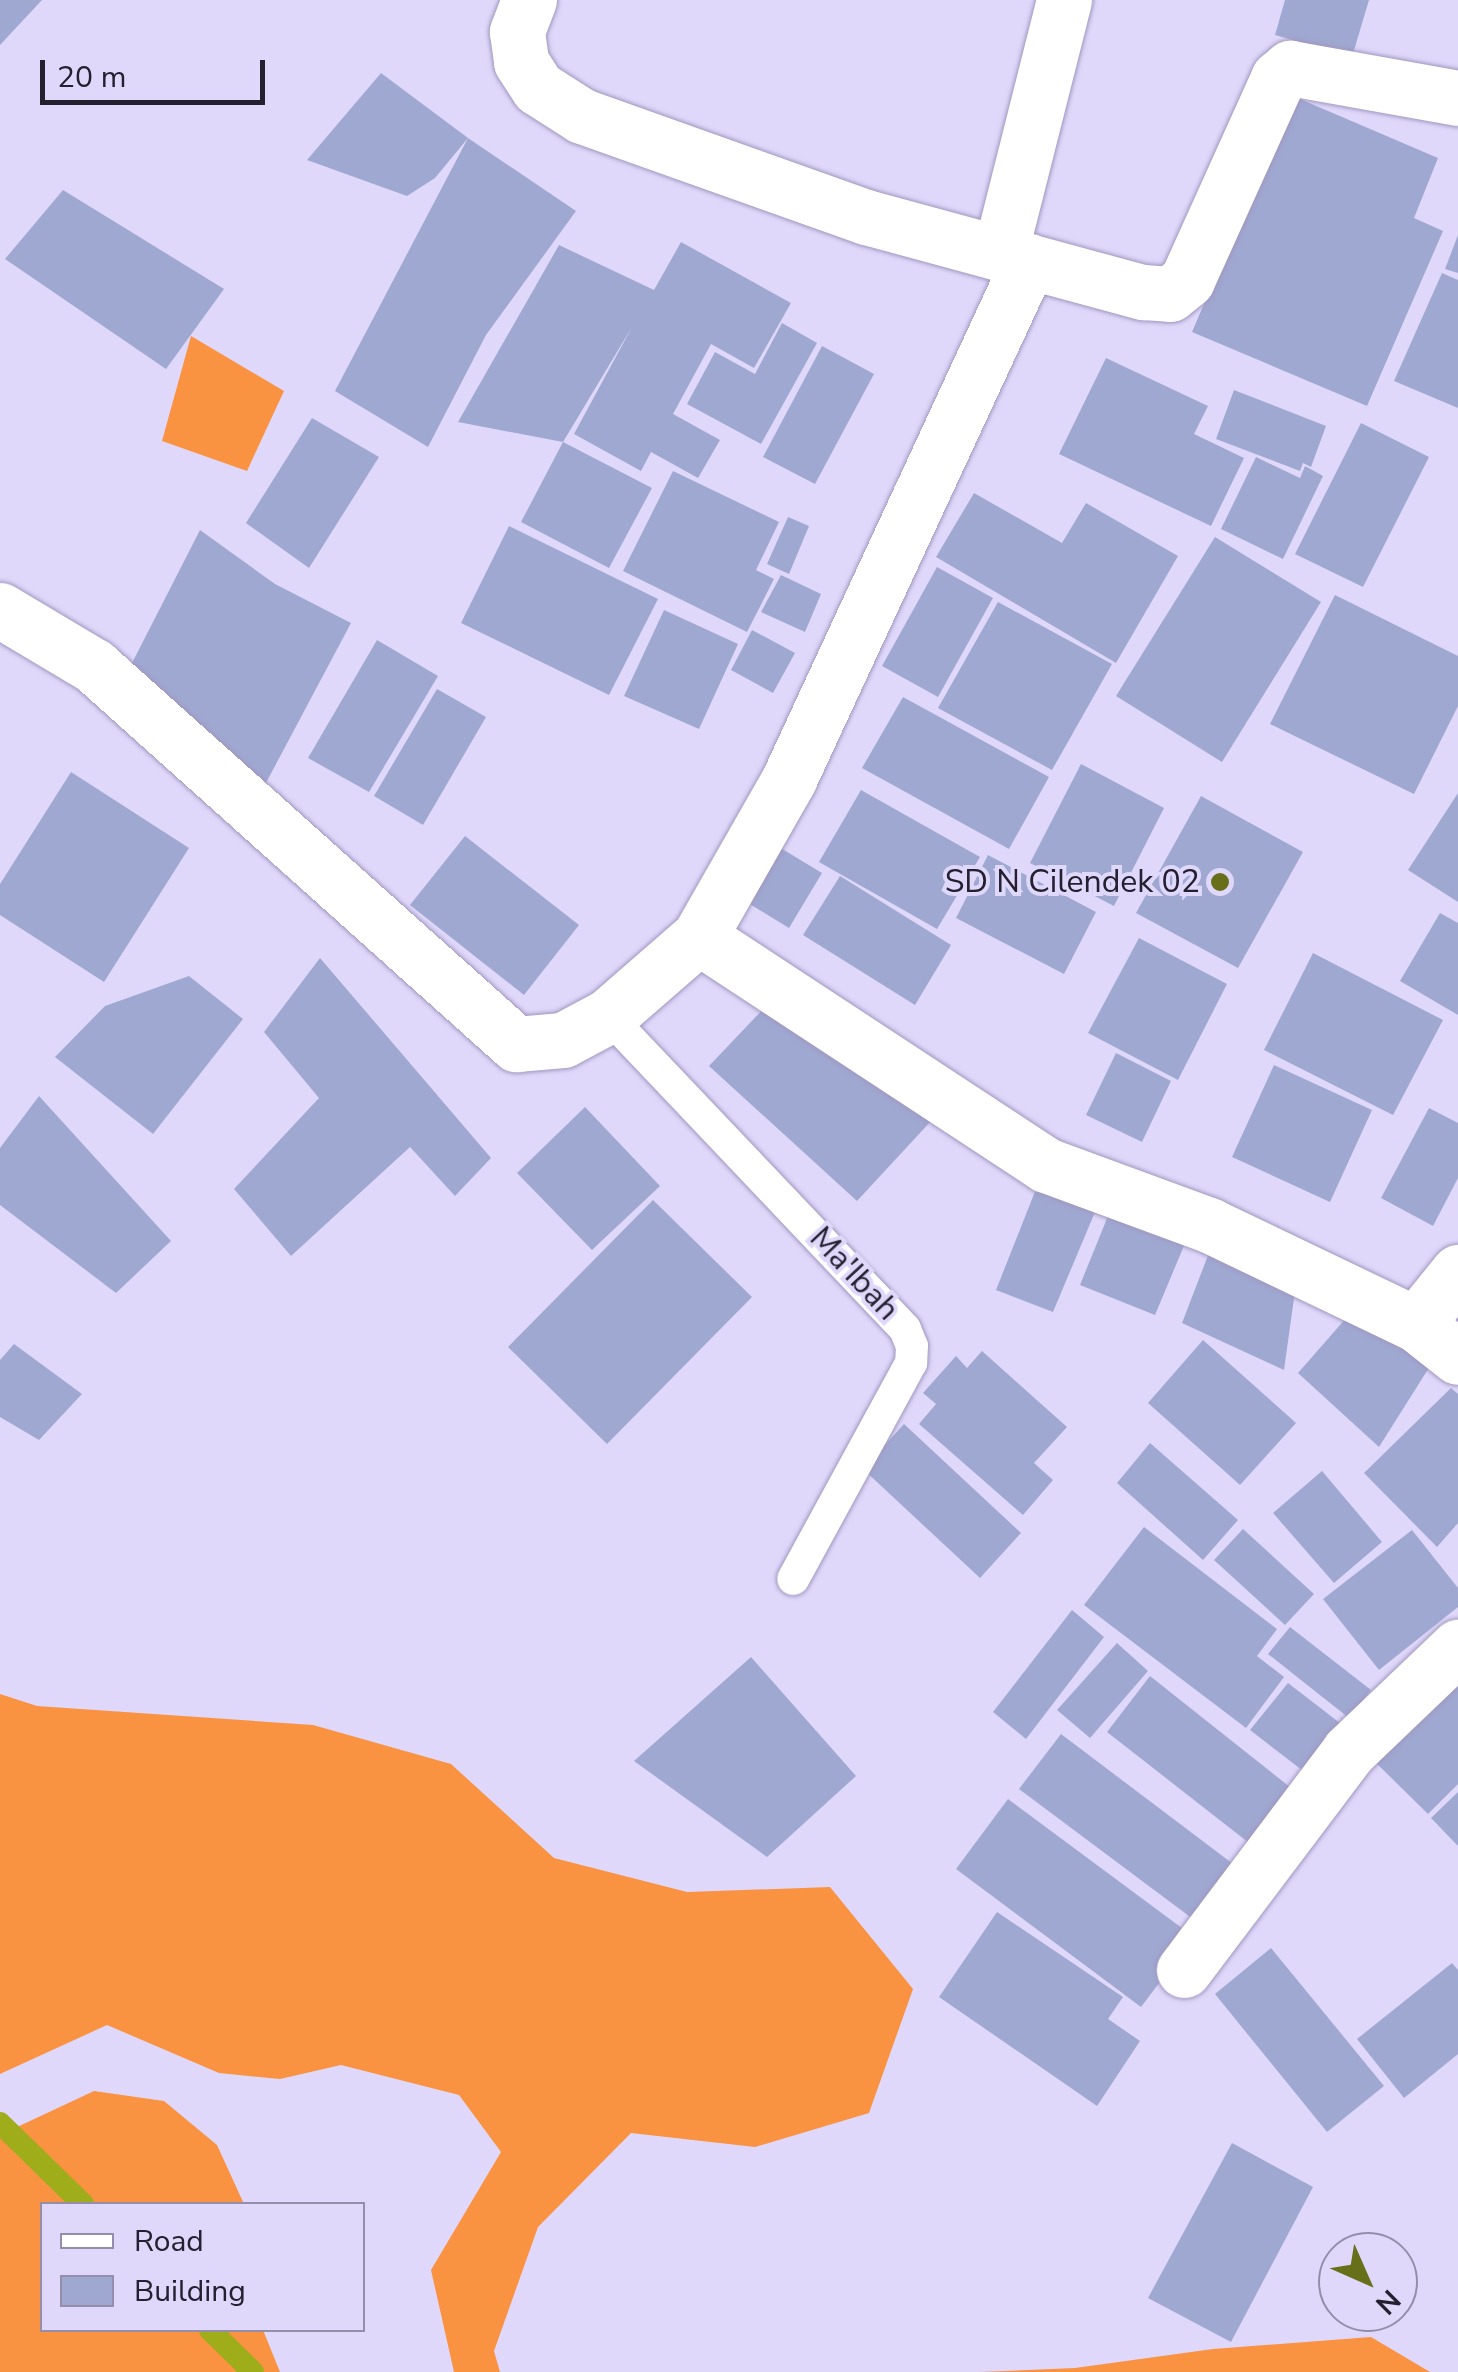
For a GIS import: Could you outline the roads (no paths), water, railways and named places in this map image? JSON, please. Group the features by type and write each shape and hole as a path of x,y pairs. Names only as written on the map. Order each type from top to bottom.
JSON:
{"street":[{"path":"528,0 517,32 521,62 538,88 582,116 866,217 1170,294 1187,280 1278,78 1290,68 1458,98"},
{"path":"0,610 94,666 516,1044 563,1040 608,1016 698,936 789,779 1015,257 1064,0"},
{"path":"698,936 1046,1166 1210,1225 1416,1324 1458,1357"},
{"path":"1416,1324 1458,1272"},
{"path":"1184,1970 1349,1752 1458,1647"}],"lane":[{"name":"Ma'Ibah","path":"608,1016 905,1329 912,1346 911,1362 793,1579"}],"waterway":[{"path":"0,2123 81,2202"},
{"path":"212,2332 253,2372"}],"place":[{"name":"SD N Cilendek 02","path":"1220,882"}]}
